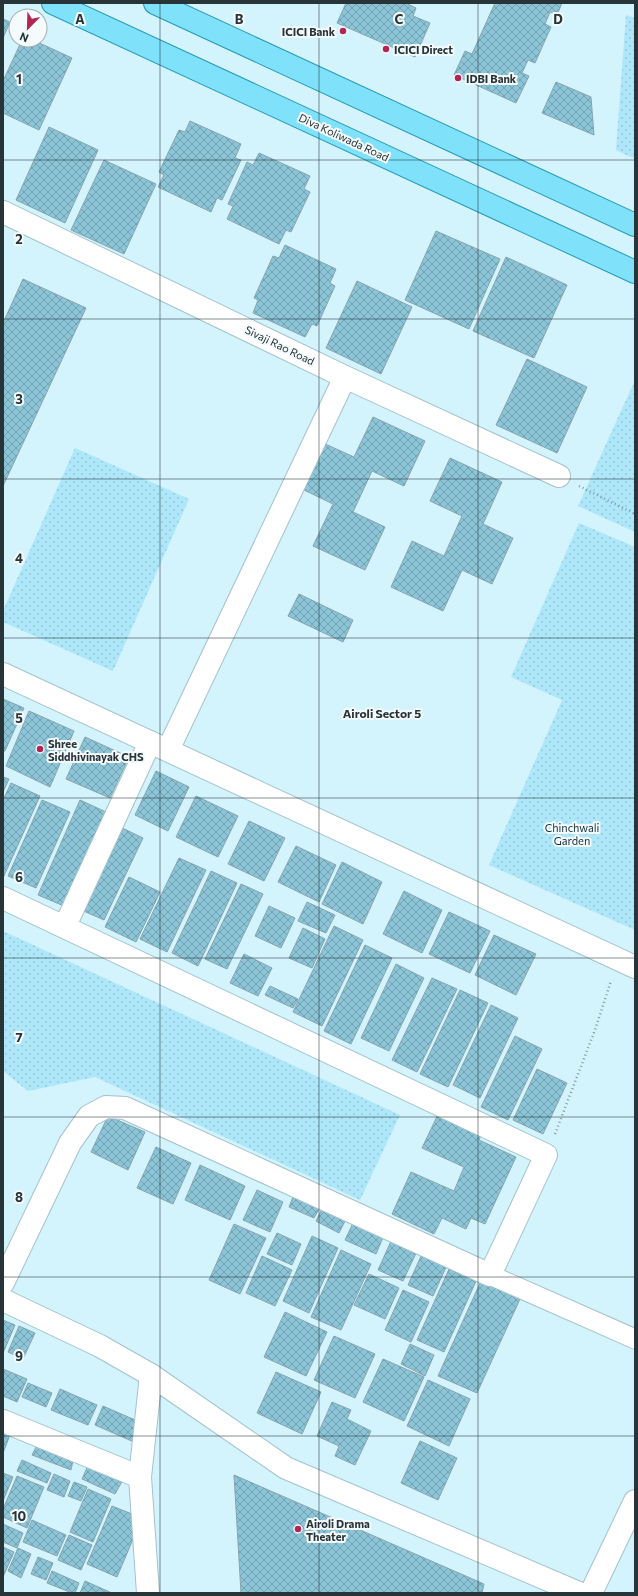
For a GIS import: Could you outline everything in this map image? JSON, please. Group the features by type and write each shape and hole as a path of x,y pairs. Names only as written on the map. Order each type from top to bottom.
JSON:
{"main road":[{"name":"Diva Koliwada Road","path":"54,3 635,272"},
{"path":"155,3 635,225"}],"street":[{"name":"Sivaji Rao Road","path":"3,212 346,377 558,476"},
{"path":"65,926 159,746 346,377"},
{"path":"3,674 627,963"},
{"path":"3,898 65,926 546,1155 490,1275"},
{"path":"3,1283 70,1143 89,1116 106,1107 125,1108 490,1275 635,1339"},
{"path":"3,1300 100,1346 151,1375 286,1468 579,1593"},
{"path":"148,1593 140,1477 151,1375"},
{"path":"3,1422 140,1477"},
{"path":"591,1593 635,1501"}],"path":[{"path":"558,476 635,514"},
{"path":"546,1155 595,1030 627,963"}],"green space":[{"path":"626,15 635,18 635,159 616,150"},
{"path":"635,380 635,532 578,506"},
{"path":"75,448 189,499 113,671 3,622 3,611"},
{"name":"Chinchwali Garden","path":"579,523 635,547 635,930 489,865 562,700 511,677"},
{"path":"3,931 400,1115 360,1200 95,1077 28,1091 3,1071"}],"building":[{"path":"346,3 406,3 416,8 413,16 430,23 415,57 337,23"},
{"path":"495,3 562,3 557,15 550,12 545,24 551,27 535,63 528,60 522,73 529,76 516,103 454,75 465,51 472,54"},
{"path":"3,19 8,21 8,27 3,38"},
{"path":"48,47 72,58 39,130 3,113 3,81 18,48"},
{"path":"556,82 591,97 594,135 542,113"},
{"path":"190,121 241,144 235,158 241,160 222,200 217,198 211,212 158,187 164,175 159,172 179,130 185,132"},
{"path":"49,127 98,150 65,223 16,200"},
{"path":"259,153 310,176 304,189 310,192 291,232 286,230 279,244 227,219 233,206 228,204 247,162 253,165"},
{"path":"104,160 156,184 124,254 71,230"},
{"path":"436,231 500,259 469,329 405,300"},
{"path":"285,245 336,269 330,283 335,286 317,326 312,324 305,337 253,313 258,300 254,298 273,256 279,258"},
{"path":"506,257 567,285 534,358 473,331"},
{"path":"23,279 86,308 3,486 3,323"},
{"path":"357,281 412,307 381,374 326,348"},
{"path":"527,359 587,387 557,453 496,425"},
{"path":"373,417 425,441 404,486 372,471 353,512 385,527 365,570 313,546 333,504 302,489 323,443 354,457"},
{"path":"450,458 502,482 483,524 513,538 492,584 462,570 443,611 391,587 412,541 444,556 462,516 430,501"},
{"path":"299,594 353,620 343,642 288,616"},
{"path":"3,699 24,708 5,751 3,751"},
{"name":"Shree Siddhivinayak CHS","path":"29,711 74,731 50,787 6,766"},
{"name":"Shree Siddhivinayak CHS","path":"85,737 129,757 110,798 66,779"},
{"path":"156,771 189,787 168,831 135,815"},
{"path":"3,777 9,779 3,792"},
{"path":"11,783 40,796 3,878 3,800"},
{"path":"196,796 238,816 218,857 176,837"},
{"path":"42,800 70,812 36,888 8,876"},
{"path":"80,800 106,812 64,906 38,895"},
{"path":"249,821 285,838 264,881 228,864"},
{"path":"118,826 143,838 104,920 79,909"},
{"path":"296,846 336,865 319,902 278,882"},
{"path":"179,858 206,870 167,952 140,939"},
{"path":"342,862 382,882 363,924 322,904"},
{"path":"211,871 237,883 198,966 172,953"},
{"path":"129,877 160,892 136,942 105,927"},
{"path":"241,884 263,894 227,969 205,959"},
{"path":"404,891 442,910 422,953 383,934"},
{"path":"307,902 335,915 326,933 298,921"},
{"path":"269,906 295,918 281,948 255,936"},
{"path":"449,912 490,931 470,973 429,954"},
{"path":"334,926 363,940 322,1026 293,1012"},
{"path":"303,928 325,939 312,968 289,958"},
{"path":"494,935 536,954 516,995 475,975"},
{"path":"365,945 392,958 351,1044 324,1031"},
{"path":"244,954 272,968 258,996 230,983"},
{"path":"396,964 424,978 389,1051 361,1038"},
{"path":"432,978 457,989 417,1072 392,1060"},
{"path":"270,986 298,999 293,1008 265,995"},
{"path":"460,990 488,1003 448,1087 420,1074"},
{"path":"491,1005 518,1018 480,1098 453,1085"},
{"path":"515,1036 542,1049 508,1120 481,1107"},
{"path":"537,1069 567,1083 543,1134 513,1120"},
{"path":"441,1108 484,1127 479,1140 516,1157 485,1224 471,1218 466,1229 442,1218 434,1234 392,1214 411,1172 454,1191 464,1167 422,1148"},
{"path":"108,1116 145,1132 128,1170 91,1152"},
{"path":"156,1147 191,1163 173,1204 137,1188"},
{"path":"200,1165 245,1186 230,1220 185,1200"},
{"path":"257,1190 283,1202 270,1232 243,1220"},
{"path":"293,1197 319,1209 314,1218 289,1207"},
{"path":"322,1209 345,1221 339,1233 316,1221"},
{"path":"354,1221 384,1235 376,1254 345,1240"},
{"path":"234,1224 266,1238 240,1294 209,1280"},
{"path":"277,1233 301,1244 292,1265 267,1254"},
{"path":"312,1236 338,1248 309,1313 283,1301"},
{"path":"392,1239 417,1251 403,1281 378,1270"},
{"path":"341,1250 371,1264 341,1330 311,1317"},
{"path":"422,1254 447,1265 433,1296 408,1285"},
{"path":"262,1256 292,1270 275,1306 246,1293"},
{"path":"450,1267 477,1279 444,1352 417,1340"},
{"path":"369,1274 399,1288 385,1319 354,1305"},
{"path":"481,1281 520,1299 477,1393 438,1376"},
{"path":"403,1290 429,1302 411,1342 385,1330"},
{"path":"285,1312 327,1332 306,1376 264,1357"},
{"path":"3,1320 15,1325 3,1353"},
{"path":"19,1326 35,1333 23,1359 8,1352"},
{"path":"334,1336 375,1354 355,1398 314,1380"},
{"path":"410,1344 434,1355 425,1376 401,1364"},
{"path":"383,1359 424,1377 404,1421 363,1402"},
{"path":"3,1369 27,1379 17,1402 3,1396"},
{"path":"276,1372 321,1392 302,1434 257,1413"},
{"path":"428,1380 470,1399 449,1446 407,1426"},
{"path":"28,1383 52,1393 46,1407 22,1397"},
{"path":"60,1389 97,1405 88,1425 51,1410"},
{"path":"332,1402 351,1410 347,1419 371,1431 355,1465 335,1456 339,1446 317,1436"},
{"path":"103,1406 142,1423 134,1442 95,1425"},
{"path":"3,1431 10,1435 3,1453"},
{"path":"39,1441 74,1456 71,1470 32,1455"},
{"path":"420,1441 457,1458 438,1500 401,1483"},
{"path":"22,1460 51,1473 47,1483 17,1471"},
{"path":"90,1461 124,1478 115,1494 82,1479"},
{"path":"3,1473 13,1477 3,1501"},
{"path":"54,1474 70,1481 64,1497 47,1490"},
{"name":"Airoli Drama Theater","path":"234,1475 484,1584 482,1593 241,1593"},
{"path":"17,1476 44,1487 27,1528 3,1517 3,1509"},
{"path":"74,1482 87,1487 81,1501 68,1496"},
{"path":"88,1489 111,1499 93,1542 70,1532"},
{"path":"112,1506 142,1518 117,1577 87,1564"},
{"path":"32,1520 66,1535 57,1556 23,1542"},
{"path":"3,1524 23,1533 17,1548 3,1542"},
{"path":"69,1535 92,1545 81,1570 58,1560"},
{"path":"3,1547 14,1552 3,1577"},
{"path":"18,1548 31,1554 21,1578 8,1571"},
{"path":"38,1557 53,1563 46,1580 31,1574"},
{"path":"52,1571 79,1583 75,1593 47,1583"},
{"path":"85,1581 112,1593 80,1593"}],"place":[{"name":"ICICI Bank","path":"343,31"},
{"name":"ICICI Direct","path":"386,49"},
{"name":"IDBI Bank","path":"458,78"},
{"name":"Shree Siddhivinayak CHS","path":"40,749"},
{"name":"Airoli Drama Theater","path":"298,1529"}],"district":[{"name":"Airoli Sector 5","path":"382,713"}]}
